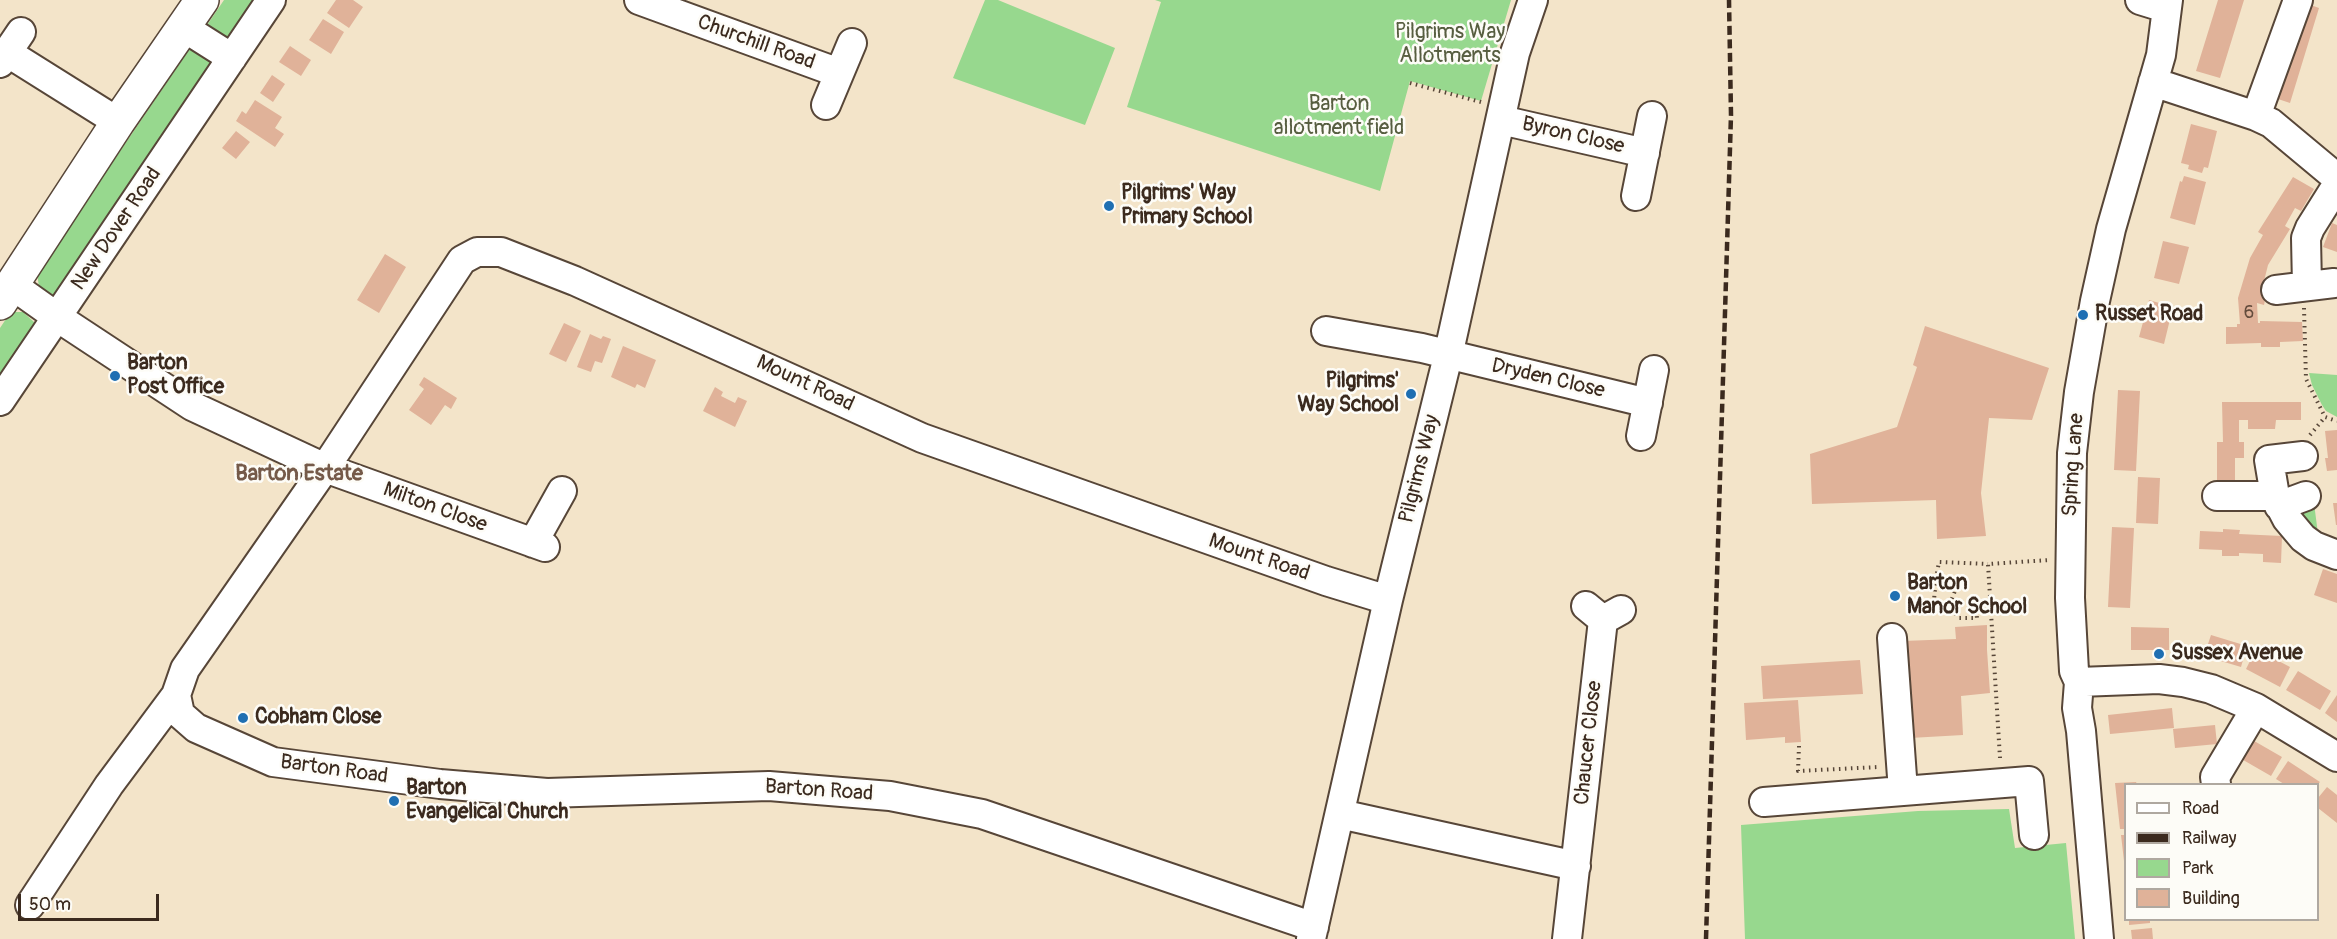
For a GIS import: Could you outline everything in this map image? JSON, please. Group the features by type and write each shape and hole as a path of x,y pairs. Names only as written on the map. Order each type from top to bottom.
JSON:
{"main road":[{"path":"6,294 118,122 202,0"}],"street":[{"name":"New Dover Road","path":"0,400 272,0"},
{"name":"Churchill Road","path":"639,0 839,73"},
{"name":"Pilgrims Way","path":"1312,933 1388,600 1448,356 1515,53 1533,0"},
{"path":"2256,116 2298,0"},
{"name":"Spring Lane","path":"2099,939 2081,731 2077,708 2079,682 2074,671 2069,561 2072,453 2081,380 2111,229 2161,55 2158,3"},
{"path":"183,27 232,58"},
{"name":"Churchill Road","path":"826,105 852,43"},
{"path":"10,49 118,122"},
{"path":"2153,82 2271,123 2337,178"},
{"name":"Byron Close","path":"1502,113 1645,153"},
{"name":"Byron Close","path":"1636,196 1653,116"},
{"path":"2305,286 2306,238 2337,185"},
{"name":"Mount Road","path":"325,468 462,260 477,252 501,252 586,286 922,438 1326,581 1388,600"},
{"path":"6,294 57,317 192,405 325,468 185,669 176,696 110,785 31,906"},
{"name":"Dryden Close","path":"1326,331 1422,348 1647,403"},
{"path":"1641,436 1654,370"},
{"path":"2303,456 2269,460 2275,494 2287,519 2303,538 2314,546 2337,555"},
{"name":"Milton Close","path":"325,468 539,545 562,491"},
{"path":"2217,496 2275,494 2306,496"},
{"name":"Chaucer Close","path":"1567,939 1604,612"},
{"path":"1892,638 1903,791"},
{"path":"2079,682 2159,679 2211,689 2256,708 2337,757"},
{"name":"Barton Road","path":"176,696 180,714 196,728 273,762 440,784 547,793 769,786 890,796 982,814 1312,933"},
{"path":"2216,783 2215,777 2256,708"},
{"path":"1764,802 2029,781 2034,835"},
{"path":"1340,814 1576,866"}],"path":[{"path":"1410,83 1502,113"},
{"path":"2305,286 2306,379 2325,417 2337,421"},
{"path":"1936,578 1957,585 1952,599 1976,607 1977,618 1959,618 1953,610 1934,600 1936,578 1939,562 1988,564 2044,560 2069,561"},
{"path":"1988,564 2000,758"}],"green space":[{"path":"224,0 260,0 229,38 221,39 203,31"},
{"path":"985,0 998,0 1115,48 1085,125 953,78"},
{"name":"Barton allotment field","path":"1155,0 1511,0 1481,101 1410,81 1380,191 1127,107 1161,2"},
{"path":"191,47 215,62 59,295 52,297 52,294 39,287 37,273"},
{"path":"14,312 23,312 37,322 0,388 0,328 8,316"},
{"path":"2309,373 2337,375 2337,417 2326,411 2322,405"},
{"path":"2314,503 2318,534 2300,519 2301,512"},
{"path":"2009,809 2015,848 2066,843 2075,939 1745,939 1741,825 1918,811"}],"building":[{"path":"336,0 353,0 363,7 349,28 327,13"},
{"path":"2218,0 2244,0 2220,78 2196,71"},
{"path":"2308,4 2319,8 2290,103 2278,99"},
{"path":"323,19 344,32 331,54 309,40"},
{"path":"290,46 311,60 301,76 279,62"},
{"path":"272,75 285,84 273,102 260,93"},
{"path":"255,100 282,117 275,128 284,134 275,147 236,121 242,111 246,114"},
{"path":"2191,124 2217,131 2208,168 2204,167 2202,173 2188,169 2189,165 2181,163"},
{"path":"236,131 250,142 236,159 222,148"},
{"path":"2184,176 2206,182 2195,225 2170,218 2180,181 2182,182"},
{"path":"2293,177 2314,189 2301,211 2295,208 2285,226 2290,229 2268,265 2263,285 2268,286 2264,305 2257,303 2258,323 2260,321 2302,322 2303,341 2280,342 2280,347 2261,347 2261,343 2226,344 2226,327 2237,327 2237,324 2240,324 2238,298 2250,258 2263,235 2258,232"},
{"path":"2332,223 2337,225 2337,252 2323,247"},
{"path":"2163,241 2189,247 2179,284 2154,278"},
{"path":"385,254 406,267 379,313 357,300"},
{"path":"2149,300 2173,307 2164,344 2139,337"},
{"path":"564,323 581,331 566,362 549,354"},
{"name":"Barton Manor School","path":"1925,326 2049,368 2032,420 1989,418 1981,493 1986,536 1937,539 1936,500 1812,504 1810,454 1897,427 1917,367 1913,365"},
{"path":"590,334 601,339 603,336 611,339 602,363 595,361 591,372 577,367"},
{"path":"623,346 656,360 645,388 637,384 635,388 611,377"},
{"path":"424,377 457,398 451,409 445,405 431,425 409,410 424,389 419,385"},
{"path":"715,387 723,392 721,396 735,403 738,397 747,401 735,427 703,411"},
{"path":"2118,390 2140,391 2136,471 2114,470"},
{"path":"2222,402 2301,402 2301,420 2276,420 2275,429 2248,429 2248,420 2239,420 2239,442 2244,442 2244,458 2235,458 2235,482 2217,482 2217,442 2223,442"},
{"path":"2337,430 2337,470 2327,471 2325,431"},
{"path":"2138,477 2160,478 2158,524 2136,523"},
{"path":"2333,503 2337,503 2337,525 2336,525"},
{"path":"2112,527 2134,528 2130,608 2108,607"},
{"path":"2223,529 2240,530 2239,534 2282,536 2281,563 2263,562 2263,554 2239,553 2239,556 2222,556 2222,550 2199,549 2200,531 2223,532"},
{"path":"2323,569 2337,574 2337,603 2314,595"},
{"name":"Barton Manor School","path":"1987,625 1990,693 1961,696 1963,735 1910,738 1903,641 1956,639 1955,627"},
{"path":"2131,627 2169,628 2169,650 2131,650"},
{"path":"2211,635 2247,646 2241,667 2204,656"},
{"path":"2256,649 2290,667 2280,687 2246,669"},
{"path":"1860,660 1863,694 1763,699 1761,666"},
{"path":"2298,671 2331,691 2320,710 2286,690"},
{"path":"2337,695 2337,722 2325,713"},
{"path":"1798,700 1801,742 1785,743 1785,737 1746,740 1744,703"},
{"path":"2172,708 2174,728 2110,734 2108,715"},
{"path":"2215,725 2217,744 2175,748 2173,729"},
{"path":"2249,738 2282,757 2271,776 2238,757"},
{"path":"2288,761 2320,782 2282,783 2276,779"},
{"path":"2136,782 2136,783 2124,783 2124,829 2120,829 2115,783"},
{"path":"2327,787 2337,795 2337,823 2319,809 2319,797"},
{"path":"2121,835 2124,835 2124,861"},
{"path":"2129,921 2150,921 2150,923 2129,925"},
{"path":"2152,928 2153,939 2132,939 2131,930"}],"railway":[{"path":"1706,939 1731,115 1729,0"}],"place":[{"name":"Pilgrims' Way Primary School","path":"1109,206"},
{"name":"Russet Road","path":"2083,315"},
{"name":"Barton Post Office","path":"115,376"},
{"name":"Pilgrims' Way School","path":"1411,394"},
{"name":"Barton Manor School","path":"1895,596"},
{"name":"Sussex Avenue","path":"2159,654"},
{"name":"Cobham Close","path":"243,718"},
{"name":"Barton Evangelical Church","path":"394,801"}],"district":[{"name":"Barton Estate","path":"299,474"}],"park label":[{"name":"Pilgrims Way Allotments","path":"1450,45"}]}
